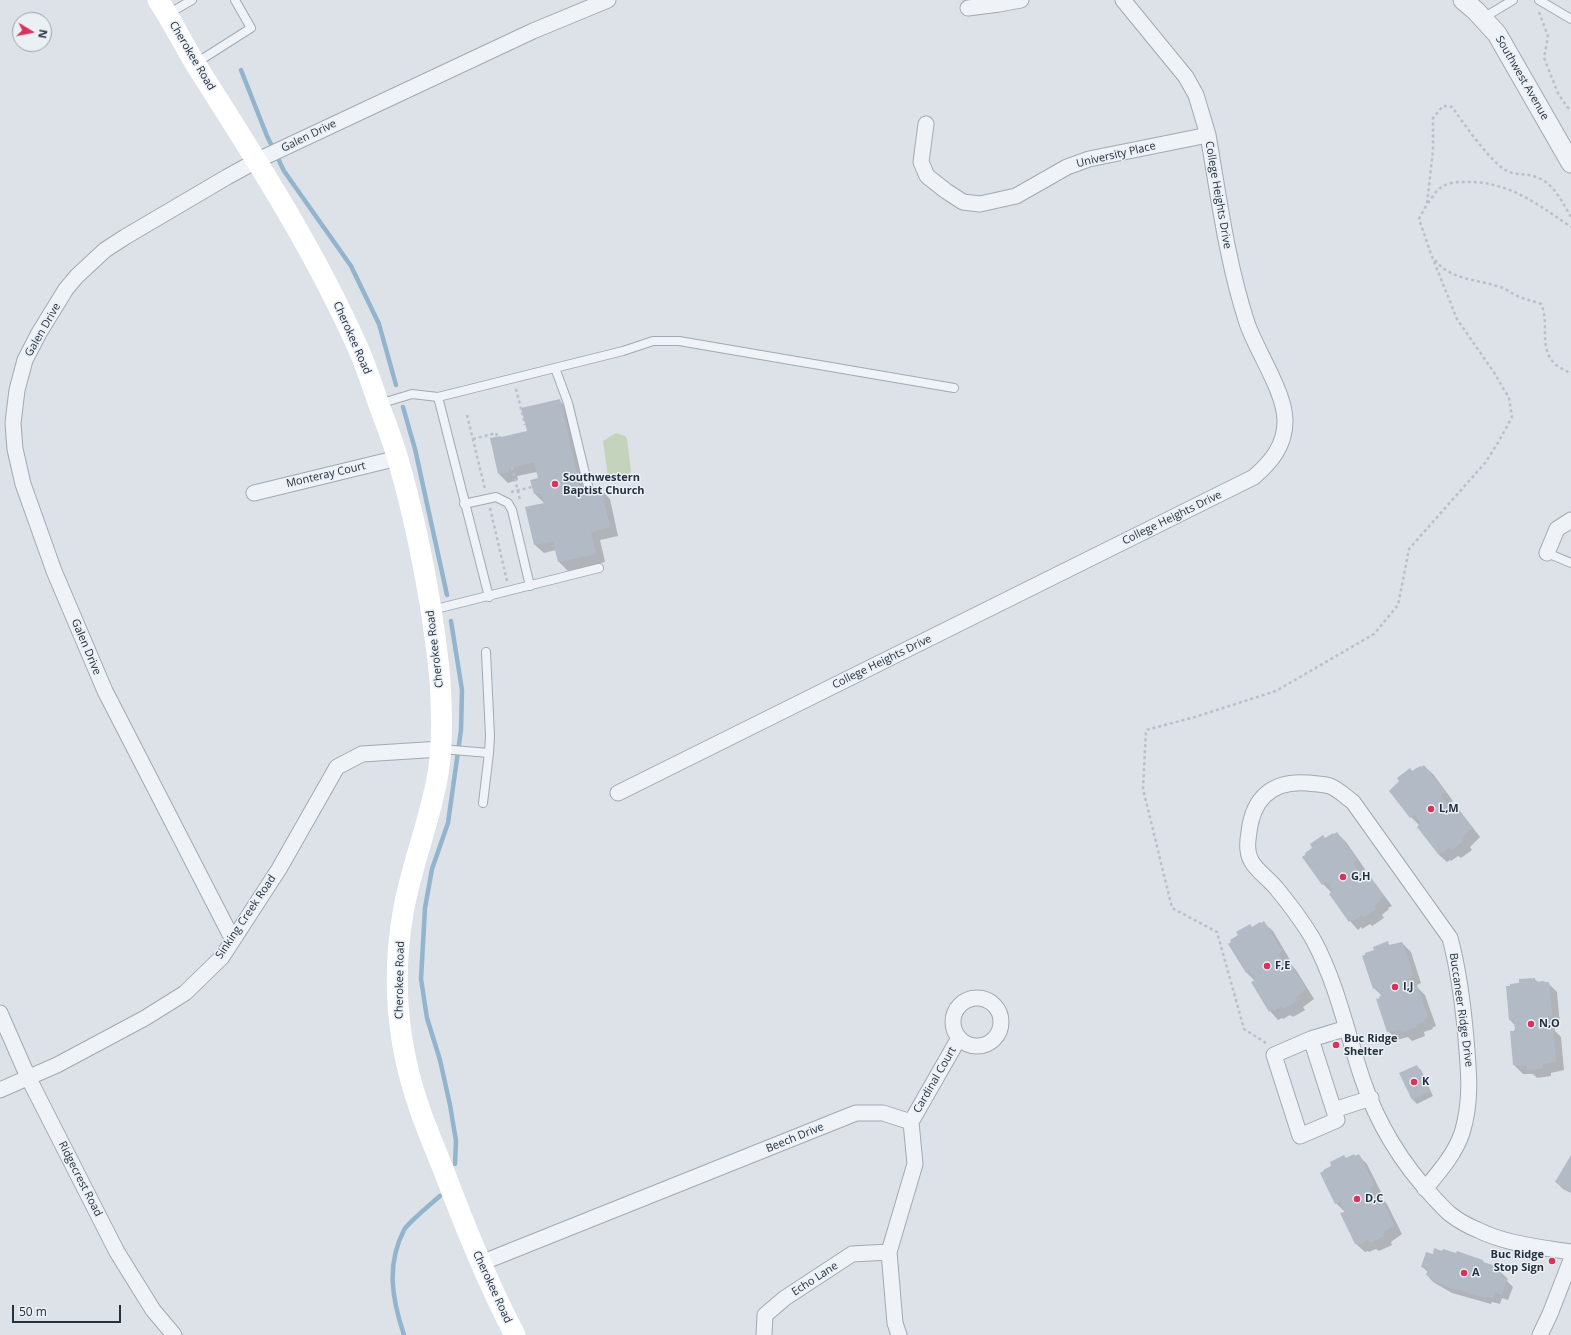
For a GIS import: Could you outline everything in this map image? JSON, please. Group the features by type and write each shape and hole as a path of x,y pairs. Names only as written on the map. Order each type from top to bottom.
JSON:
{"main road":[{"name":"Cherokee Road","path":"163,7 195,63 258,160 331,293 358,349 398,458 417,534 431,611 440,677 442,725 441,750 433,797 403,912 398,965 399,1025 404,1057 418,1107 481,1264 515,1335"}],"street":[{"name":"Galen Drive","path":"233,940 105,691 54,571 23,484 15,450 13,423 17,390 25,360 39,333 66,289 77,276 105,250 227,176 258,160 519,38 608,0"},
{"path":"968,8 1021,0"},
{"name":"College Heights Drive","path":"618,793 1254,478 1269,464 1279,448 1285,430 1282,401 1247,323 1231,266 1208,136 1196,95 1186,77 1123,0"},
{"name":"Southwest Avenue","path":"1463,0 1483,18 1497,34 1571,164"},
{"name":"University Place","path":"926,124 921,162 927,176 963,202 980,204 1016,196 1067,167 1089,159 1208,136"},
{"name":"Monteray Court","path":"254,492 398,458"},
{"path":"1547,553 1557,529 1571,520"},
{"name":"Sinking Creek Road","path":"0,1090 28,1077 58,1066 145,1018 185,993 222,957 279,869 337,767 362,754 441,750"},
{"name":"Buccaneer Ridge Drive","path":"1425,1189 1454,1151 1462,1133 1469,1099 1470,1074 1456,961 1450,938 1353,802 1330,786 1295,782 1276,787 1265,794 1256,806 1250,824 1248,852 1252,863 1276,887 1302,921 1314,941 1335,991 1363,1081 1379,1119 1393,1143 1425,1189 1449,1214 1480,1231 1519,1243 1571,1252"},
{"name":"Ridgecrest Road","path":"0,1014 28,1077 117,1252 153,1310 174,1335"},
{"path":"1311,1039 1337,1120 1300,1136 1271,1050 1347,1028"},
{"name":"Cardinal Court","path":"910,1122 959,1038"},
{"path":"1334,1110 1370,1098"},
{"name":"Beech Drive","path":"481,1264 856,1114 883,1113 910,1122"},
{"path":"899,1335 895,1323 889,1252 915,1164 910,1122"},
{"name":"Echo Lane","path":"764,1335 765,1316 785,1298 852,1254 889,1252"},
{"path":"1540,1335 1550,1314 1571,1260"}],"lane":[{"path":"163,7 192,0"},
{"path":"195,63 251,28 235,0"},
{"path":"1483,18 1513,0"},
{"path":"1538,3 1571,19"},
{"path":"379,404 412,394 438,397 623,351 653,341 678,341 954,388"},
{"path":"555,368 568,403 588,486"},
{"path":"438,397 464,504 489,597"},
{"path":"464,504 496,497 508,503 512,510 530,586"},
{"path":"1547,553 1571,563"},
{"path":"431,611 599,568"},
{"path":"483,803 490,736 486,652"},
{"path":"441,750 489,753"}],"path":[{"path":"1538,3 1548,36 1544,58 1558,93 1567,107 1571,110"},
{"path":"1427,204 1433,150 1433,118 1443,106 1452,107 1482,146 1501,167 1515,174 1536,176 1552,187 1571,217"},
{"path":"1271,1050 1244,1029 1217,932 1172,908 1144,789 1146,730 1195,718 1276,691 1374,634 1398,605 1409,548 1485,463 1512,417 1509,398 1496,374 1458,319 1431,254 1420,219 1427,204 1442,187 1453,183 1492,183 1513,191 1539,204 1571,227"},
{"path":"1431,254 1440,267 1454,275 1504,288 1518,297 1541,304 1544,310 1545,347 1549,357 1556,365 1571,374"},
{"path":"514,378 525,425"},
{"path":"467,415 510,591"},
{"path":"473,439 496,433 497,436"},
{"path":"506,489 511,492 532,487"},
{"path":"485,490 493,488"}],"green space":[{"path":"616,433 625,436 627,439 631,471 629,479 624,480 624,482 611,479 608,476 603,441"}],"building":[{"name":"Southwestern Baptist Church","path":"560,399 581,494 601,489 610,527 591,532 596,554 558,562 553,541 534,545 525,507 544,503 541,493 534,494 530,480 538,478 534,462 509,468 509,472 498,474 490,438 527,431 521,408"},
{"name":"L,M","path":"1424,765 1445,792 1441,797 1446,803 1451,801 1472,828 1462,838 1464,840 1452,850 1449,847 1442,853 1441,852 1438,854 1417,827 1420,822 1416,816 1414,815 1410,818 1389,791 1399,781 1397,778 1410,768 1412,771"},
{"name":"G,H","path":"1337,832 1357,860 1354,864 1358,870 1360,871 1364,869 1384,896 1374,906 1376,909 1363,918 1361,915 1349,922 1329,894 1332,889 1328,883 1326,882 1322,885 1302,857 1312,848 1310,844 1323,835 1325,838"},
{"name":"F,E","path":"1264,921 1282,951 1278,955 1282,961 1285,962 1288,960 1306,989 1295,998 1297,1001 1283,1009 1281,1006 1269,1012 1251,982 1255,980 1255,978 1251,972 1249,971 1246,973 1228,944 1231,942 1230,940 1238,935 1236,932 1250,924 1252,927"},
{"name":"I,J","path":"1388,941 1389,945 1402,942 1413,975 1409,976 1411,985 1417,985 1428,1018 1424,1019 1425,1021 1416,1024 1417,1027 1402,1032 1401,1029 1387,1032 1376,999 1380,998 1379,996 1381,996 1377,987 1373,989 1362,956 1365,955 1365,953 1374,950 1373,947"},
{"name":"N,O","path":"1535,978 1535,982 1549,982 1552,1016 1547,1018 1547,1026 1549,1028 1553,1027 1556,1062 1543,1064 1543,1068 1527,1070 1527,1066 1513,1065 1510,1031 1514,1031 1515,1029 1514,1021 1509,1020 1506,986 1519,983 1519,979"},
{"name":"K","path":"1417,1065 1430,1091 1412,1100 1399,1073"},
{"name":"D,C","path":"1354,1154 1355,1156 1359,1154 1362,1159 1374,1185 1370,1189 1373,1195 1375,1196 1379,1194 1394,1225 1383,1233 1384,1236 1370,1243 1368,1240 1360,1244 1355,1244 1340,1213 1344,1212 1341,1203 1339,1202 1335,1204 1320,1173 1331,1166 1330,1162 1344,1155 1346,1158"},
{"path":"1571,1155 1571,1191 1555,1182"},
{"name":"A","path":"1434,1248 1456,1253 1457,1251 1496,1266 1495,1269 1502,1271 1500,1277 1507,1279 1502,1295 1495,1292 1493,1298 1486,1296 1485,1298 1445,1286 1432,1280 1433,1278 1426,1275 1428,1269 1421,1267 1426,1252 1433,1254"}],"waterway":[{"path":"241,70 267,136 284,171 351,266 379,324 396,385"},
{"path":"403,407 415,449 447,595"},
{"path":"451,621 462,690 461,730 448,823 432,869 425,908 421,979 427,1018 440,1060 450,1105 456,1141 455,1164"},
{"path":"404,1335 396,1308 393,1282 393,1269 398,1243 406,1227 440,1196"}],"place":[{"name":"Southwestern Baptist Church","path":"555,484"},
{"name":"L,M","path":"1431,809"},
{"name":"G,H","path":"1343,877"},
{"name":"F,E","path":"1267,966"},
{"name":"I,J","path":"1395,987"},
{"name":"N,O","path":"1531,1024"},
{"name":"Buc Ridge Shelter","path":"1336,1045"},
{"name":"K","path":"1414,1082"},
{"name":"D,C","path":"1357,1199"},
{"name":"Buc Ridge Stop Sign","path":"1552,1261"},
{"name":"A","path":"1464,1273"}]}
